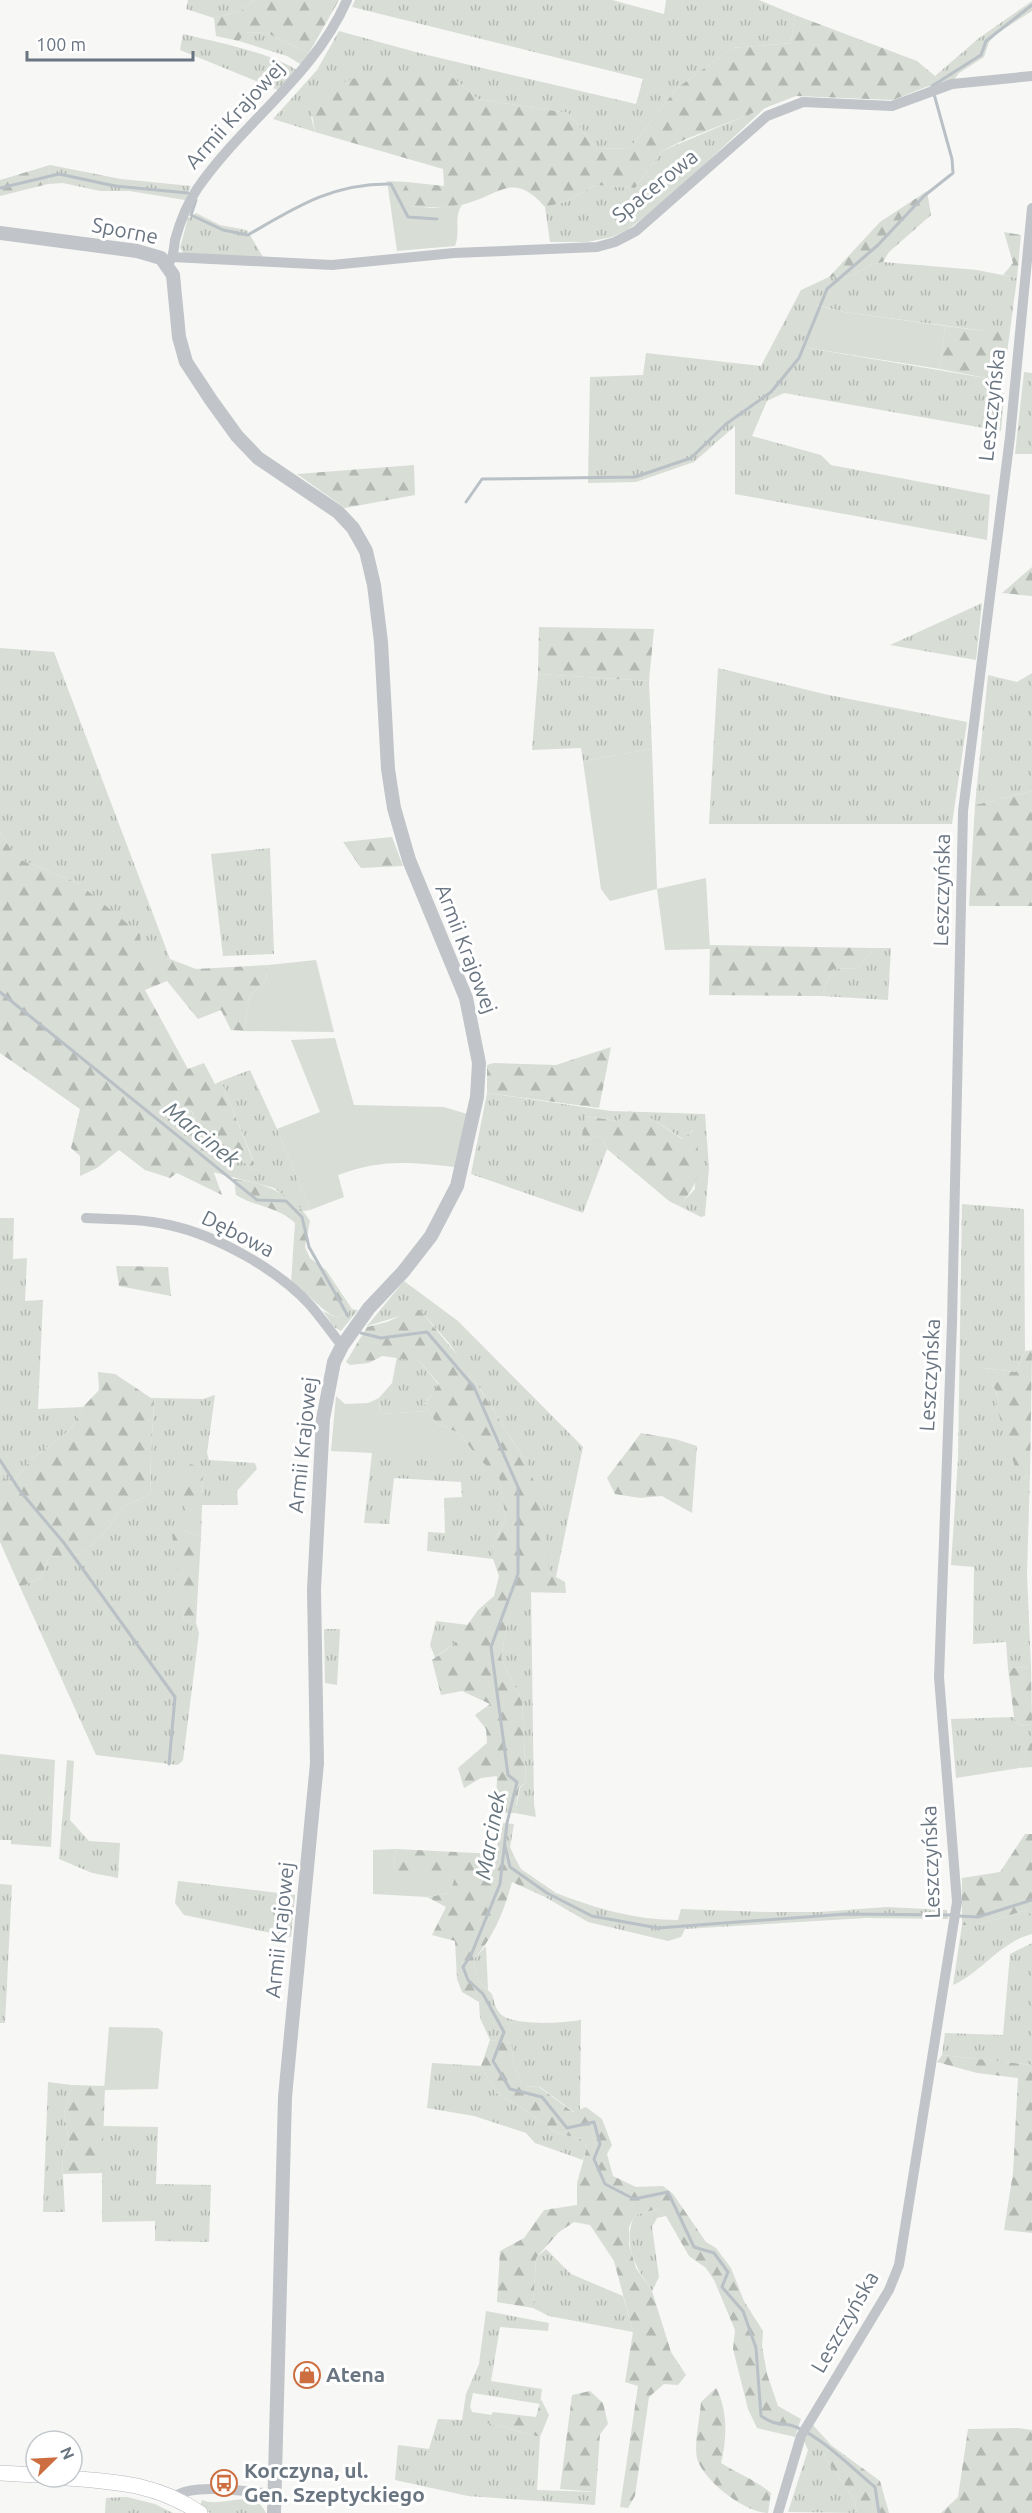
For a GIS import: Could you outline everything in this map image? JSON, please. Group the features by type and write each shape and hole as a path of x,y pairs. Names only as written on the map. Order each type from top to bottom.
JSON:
{"main road":[{"path":"0,2473 24,2474"},
{"path":"84,2480 133,2484 174,2497 200,2513"}],"street":[{"name":"Armii Krajowej","path":"170,261 181,220 196,191 216,164 303,70 325,41 347,0"},
{"name":"Spacerowa","path":"170,261 332,265 454,253 597,247 615,242 636,231 767,116 803,102 892,106 952,84 1032,76"},
{"name":"Leszczyńska","path":"778,2513 801,2436 890,2290 899,2265 956,1908 939,1677 952,1323 963,811 1010,437 1032,208"},
{"name":"Sporne","path":"0,233 137,251 170,261 179,337 186,362 211,400"},
{"name":"Armii Krajowej","path":"211,400 237,436 258,458 338,512 353,528 366,551 374,585 380,632 388,769 394,808 409,860 466,998 477,1041 479,1064 477,1097 457,1186 431,1236 403,1272 369,1308 342,1346 334,1362 324,1409 314,1588 317,1763 285,2097 274,2513"},
{"name":"Dębowa","path":"86,1218 168,1224 192,1231 240,1253 275,1275 310,1305 342,1346"},
{"path":"174,2497 180,2492 198,2489 274,2494"}],"green space":[{"path":"188,0 253,0 241,11 214,18 186,9"},
{"path":"253,0 339,0 309,53 267,33 245,32 239,41 216,36 214,18 241,11"},
{"path":"355,0 612,0 664,14 666,0 759,0 795,15 791,43 732,48 677,88 630,148 597,149 568,113 478,99 452,77 311,117 315,132 273,119 317,70 339,31 423,54 636,104 643,79 352,7"},
{"path":"1032,1 1032,11 996,34 989,42 984,57 959,73 953,81 926,87 941,81 935,76 979,38"},
{"path":"795,15 917,61 941,81 893,100 796,96 686,139 662,151 635,188 595,185 565,202 545,207 533,196 514,188 504,189 461,205 428,207 395,205 407,182 444,186 443,169 315,132 309,95 369,73 452,77 478,99 568,113 597,149 630,148 677,88 732,48 791,43"},
{"path":"244,32 267,33 309,53 302,65 287,56 239,41"},
{"path":"183,34 256,53 297,70 278,90 180,50"},
{"path":"766,107 661,205 627,230 612,237 587,242 550,242 545,207 565,202 595,185 635,188 662,151"},
{"path":"50,165 121,179 191,186 185,200 129,191 100,191 63,183 48,184"},
{"path":"50,165 48,184 0,196 0,180"},
{"path":"387,181 407,182 396,205 433,208 462,205 458,215 455,246 397,251"},
{"path":"927,191 931,215 889,252 883,262 870,265 852,276 829,277 880,222"},
{"path":"196,213 220,225 247,230 263,257 184,254 180,248 188,218"},
{"path":"1004,232 1021,235 1017,278 1003,275 1013,263"},
{"path":"883,262 977,270 1017,278 1010,331 985,331 844,312 817,305 802,347 991,379 1004,394 1001,431 784,393 767,401 752,436 821,455 831,465 990,495 987,540 735,494 735,426 694,462 636,482 588,483 590,377 643,375 646,353 761,366 801,290 829,277 852,276 870,265"},
{"path":"816,305 844,312 945,326 940,369 802,347"},
{"path":"945,326 985,331 1010,331 1004,375 991,379 940,369"},
{"path":"1024,372 1032,373 1032,454 1015,454"},
{"path":"414,465 415,495 345,508 297,474"},
{"path":"1032,567 1032,596 1002,593"},
{"path":"982,603 976,660 890,645"},
{"path":"539,627 654,629 649,681 538,674"},
{"path":"0,648 54,652 170,959 142,965 78,883 16,858 0,832"},
{"path":"718,668 824,694 967,722 952,824 709,824"},
{"path":"1032,673 1032,791 975,805 988,675 1017,682"},
{"path":"538,674 649,681 652,749 583,761 581,748 532,750"},
{"path":"652,749 657,889 610,901 601,889 583,761"},
{"path":"1032,791 1032,906 969,906 975,805"},
{"path":"0,832 16,858 78,883 140,934 143,964 170,959 196,969 268,965 266,980 250,996 244,1031 231,1030 221,1010 198,1019 167,981 145,990 188,1069 204,1063 215,1084 221,1081 254,1163 251,1169 191,1110 222,1195 177,1173 170,1178 145,1170 119,1150 97,1168 80,1176 80,1156 71,1148 80,1109 0,1053"},
{"path":"392,837 403,866 361,868 343,842"},
{"path":"270,848 274,954 223,956 211,854"},
{"path":"706,878 710,949 665,950 657,889"},
{"path":"710,945 874,948 858,968 833,969 821,996 709,995"},
{"path":"874,948 891,948 888,1000 821,996 833,969 858,968"},
{"path":"316,960 334,1032 244,1031 250,996 266,980 268,965"},
{"path":"335,1038 354,1105 444,1107 467,1114 455,1167 396,1163 354,1170 338,1175 344,1197 310,1210 277,1129 320,1112 291,1040"},
{"path":"611,1047 599,1108 487,1093 487,1065 494,1063 556,1065"},
{"path":"250,1070 310,1210 304,1211 274,1188 213,1172 191,1109 251,1169 254,1162 221,1081"},
{"path":"487,1093 611,1111 705,1114 709,1168 705,1216 701,1217 679,1206 695,1189 693,1130 683,1139 649,1117 617,1121 586,1116 581,1142 601,1135 607,1149 583,1213 471,1174"},
{"path":"629,1111 649,1117 682,1139 694,1130 699,1162 698,1171 692,1188 679,1206 669,1201 607,1149 601,1135 581,1142 585,1116 617,1121"},
{"path":"234,1179 256,1183 277,1191 296,1204 310,1221 305,1247 310,1258 326,1270 352,1309 337,1318 291,1283 295,1223 281,1213 236,1195"},
{"path":"962,1204 1024,1209 1025,1351 1016,1372 984,1368 997,1394 998,1412 1024,1479 1030,1473 1027,1574 1031,1667 1008,1668 1006,1642 973,1644 974,1567 951,1565 958,1459"},
{"path":"0,1218 14,1218 13,1259 27,1258 25,1301 43,1300 38,1409 83,1407 71,1429 32,1459 11,1484 2,1476 0,1464"},
{"path":"116,1266 168,1267 171,1296 119,1286"},
{"path":"404,1281 458,1321 583,1447 556,1577 549,1573 526,1462 449,1343 420,1310 367,1326"},
{"path":"352,1309 358,1310 341,1331 334,1327 323,1311 337,1318"},
{"path":"413,1310 420,1310 463,1362 526,1462 543,1503 549,1573 565,1582 566,1593 523,1592 508,1618 501,1658 522,1701 526,1782 519,1788 515,1813 503,1813 496,1809 497,1776 481,1778 464,1788 458,1768 487,1743 486,1729 475,1715 490,1704 462,1691 441,1695 432,1660 454,1644 478,1610 494,1596 499,1576 493,1559 494,1541 506,1520 499,1477 478,1458 459,1433 437,1424 424,1405 439,1384 419,1361 382,1356 369,1363 350,1365 346,1362 367,1327 387,1322"},
{"path":"1032,1350 1030,1473 1024,1479 1016,1470 998,1412 997,1393 983,1368 1016,1372 1025,1351"},
{"path":"397,1357 419,1361 439,1385 424,1404 428,1411 380,1414 379,1398 392,1383"},
{"path":"98,1372 115,1374 154,1400 151,1494 123,1507 106,1531 81,1554 49,1557 41,1578 20,1587 0,1542 0,1464 2,1476 11,1484 32,1459 71,1429 83,1407 99,1390"},
{"path":"215,1395 207,1453 209,1460 255,1463 257,1469 237,1491 238,1505 202,1505 201,1537 185,1531 179,1580 184,1620 196,1623 199,1633 183,1760 178,1765 96,1755 20,1587 41,1578 49,1557 81,1554 106,1531 123,1507 151,1494 154,1401 150,1398 203,1399","holes":["203,1468 202,1504 188,1515"]},
{"path":"336,1396 345,1404 368,1403 379,1398 380,1414 428,1411 437,1424 459,1433 475,1454 413,1455 331,1451"},
{"path":"641,1433 675,1439 697,1446 692,1513 662,1496 640,1498 615,1494 607,1478"},
{"path":"372,1453 475,1454 499,1477 506,1520 494,1541 493,1559 427,1551 428,1532 445,1533 444,1498 462,1497 461,1482 394,1478 389,1524 364,1523"},
{"path":"190,1464 203,1468 202,1505 188,1515 175,1489"},
{"path":"185,1531 201,1537 196,1623 184,1620 172,1534"},
{"path":"523,1591 531,1591 536,1817 515,1813 520,1788 526,1782 522,1701 501,1658 508,1618"},
{"path":"436,1621 468,1625 454,1644 435,1657 430,1645"},
{"path":"324,1629 340,1629 337,1685 325,1683"},
{"path":"1031,1667 1032,1724 1019,1726 1014,1717 1008,1668"},
{"path":"1014,1717 1019,1726 1032,1724 1032,1740 1019,1768 956,1778 951,1719"},
{"path":"1032,1740 1032,1767 1019,1768"},
{"path":"0,1754 55,1760 51,1847 11,1844 11,1840 0,1840"},
{"path":"67,1760 74,1761 70,1820 89,1841 120,1843 118,1878 92,1873 59,1859"},
{"path":"501,1823 514,1824 510,1847 515,1858 496,1854"},
{"path":"1025,1834 1032,1834 1032,1915 1026,1910 978,1925 962,1925 962,1878 1000,1872"},
{"path":"396,1849 496,1854 515,1858 521,1869 556,1893 545,1897 512,1882 497,1923 487,1942 473,1960 478,1981 492,1994 479,2002 462,1992 457,1979 455,1941 432,1935 446,1907 427,1897 450,1893 455,1874 399,1874 393,1867"},
{"path":"396,1849 393,1867 399,1874 456,1874 450,1893 427,1897 373,1894 373,1850"},
{"path":"178,1881 295,1895 291,1937 184,1915 175,1903"},
{"path":"0,1884 12,1885 5,2023 0,2023"},
{"path":"556,1893 585,1904 646,1918 678,1920 681,1909 819,1912 887,1907 947,1910 948,1919 866,1918 685,1929 681,1937 668,1941 588,1922 545,1897"},
{"path":"1026,1910 1032,1915 1032,1934 1010,1944 973,1973 953,1985 962,1925 978,1925"},
{"path":"1032,1943 1032,2065 942,2055 945,2033 1003,2035 1010,1954"},
{"path":"486,1946 488,1990 478,1981 473,1960"},
{"path":"492,1994 499,2012 510,2019 541,2023 581,2020 580,2110 574,2112 540,2087 523,2086 514,2066 511,2043 490,2040 480,2018 479,2002"},
{"path":"109,2027 158,2028 163,2032 158,2089 104,2090"},
{"path":"490,2040 511,2043 514,2066 523,2086 539,2087 573,2112 586,2107 602,2119 612,2145 607,2154 613,2176 636,2187 663,2186 673,2194 706,2242 716,2248 731,2268 744,2301 763,2331 762,2346 767,2374 778,2406 801,2419 795,2437 757,2428 748,2409 733,2349 735,2330 714,2280 706,2268 689,2256 666,2216 657,2209 635,2215 629,2227 629,2245 636,2268 652,2291 671,2352 686,2375 678,2385 664,2384 649,2397 635,2496 628,2508 620,2507 638,2386 625,2382 633,2332 614,2261 590,2225 574,2222 559,2232 536,2258 533,2308 497,2302 500,2251 524,2238 544,2210 577,2205 577,2183 587,2147 582,2139 557,2133 518,2105 496,2093 481,2066"},
{"path":"942,2055 1032,2065 1032,2233 1004,2230 1013,2173 1018,2078 977,2073 937,2062"},
{"path":"432,2063 481,2066 496,2093 518,2105 557,2133 582,2139 587,2147 583,2160 535,2143 526,2133 474,2116 427,2108"},
{"path":"48,2082 72,2085 64,2113 69,2141 62,2157 65,2212 43,2212"},
{"path":"72,2085 105,2086 102,2173 63,2174 62,2157 69,2141 64,2113"},
{"path":"102,2126 158,2127 156,2184 211,2185 209,2242 155,2241 155,2221 102,2222"},
{"path":"657,2209 666,2216 657,2218 652,2227 659,2277 652,2291 632,2255 630,2235 635,2215"},
{"path":"546,2249 571,2274 623,2296 633,2332 549,2316 533,2308 536,2258"},
{"path":"486,2311 549,2323 548,2331 500,2327 491,2381 542,2389 540,2404 473,2393 470,2407 472,2412 492,2415 487,2423 540,2437 537,2490 596,2492 595,2505 468,2496 395,2480 398,2445 429,2449 438,2419 462,2420 466,2394 479,2364"},
{"path":"716,2388 723,2406 725,2425 721,2463 771,2493 768,2513 748,2508 726,2494 716,2486 697,2458 701,2402"},
{"path":"590,2391 603,2403 608,2424 600,2434 596,2492 560,2489 572,2395"},
{"path":"541,2399 549,2415 540,2437 487,2423 493,2412 536,2417"},
{"path":"813,2425 831,2445 824,2456 854,2499 857,2513 788,2512 808,2450 804,2441"},
{"path":"968,2429 1032,2430 1032,2513 941,2513 958,2497"},
{"path":"831,2445 880,2481 889,2513 857,2513 854,2499 824,2456"},
{"path":"127,2497 155,2504 173,2513 105,2513 106,2498"},
{"path":"246,2499 261,2505 266,2513 210,2513 200,2506 202,2500 219,2502"}],"waterway":[{"path":"932,86 981,55 986,41 1032,5"},
{"path":"466,502 482,479 635,477 691,458 726,424 771,392 799,358 827,289 878,245 924,196 953,173 952,159 934,94"},
{"path":"0,188 59,174 115,186 188,193"},
{"path":"196,200 191,215 223,230 248,235 299,206 333,192 370,185 391,184 408,217 437,219"},
{"name":"Marcinek","path":"0,992 257,1200 286,1201 302,1217 309,1247 348,1316"},
{"name":"Marcinek","path":"361,1333 381,1338 427,1332 474,1387 518,1487 518,1574 491,1647 508,1775 517,1782 507,1823 500,1884 471,1955 463,1967 468,1980 483,1994 504,2032 493,2061 510,2089 542,2097 567,2128 594,2122 600,2144 594,2159 605,2184 634,2199 668,2192 694,2247 714,2253 728,2272 722,2287 743,2311 756,2348 761,2416 772,2422 791,2425 806,2432 837,2454 875,2487 879,2513"},
{"path":"0,1460 20,1491 64,1543 175,1697 169,1764"},
{"path":"505,1846 510,1867 547,1893 592,1916 658,1928 846,1914 952,1915"},
{"path":"959,1916 978,1917 1032,1900"}],"place":[{"name":"Atena","path":"307,2375"},
{"name":"Korczyna, ul. Gen. Szeptyckiego","path":"224,2483"}]}
